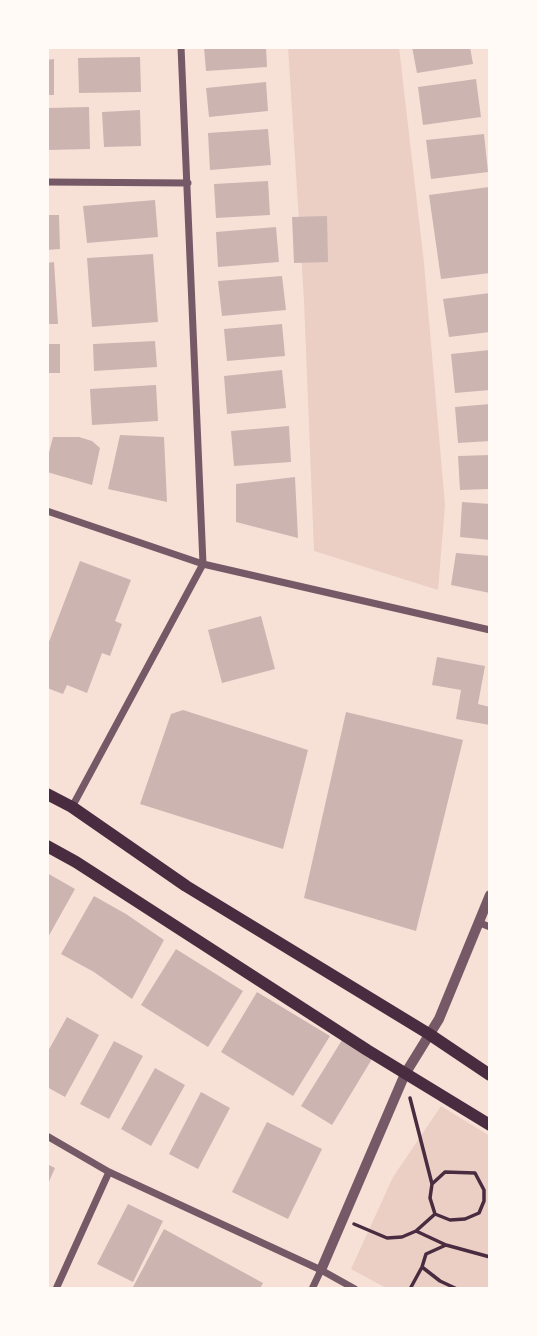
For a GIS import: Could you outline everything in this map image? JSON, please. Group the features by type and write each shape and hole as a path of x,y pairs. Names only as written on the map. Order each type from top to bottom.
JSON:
{"main road":[{"path":"47,794 72,807 186,887 429,1034 490,1075"},
{"path":"47,846 405,1074 490,1125"}],"street":[{"path":"72,807 203,564 181,47"},
{"path":"47,181 188,184"},
{"path":"47,511 203,564 490,630"},
{"path":"312,1289 405,1074 439,1019 485,925 490,895"},
{"path":"47,1136 109,1172 321,1270 355,1289"},
{"path":"56,1289 109,1172"}],"path":[{"path":"405,1074 432,1184 430,1198 435,1214"},
{"path":"432,1184 445,1172 474,1173 484,1190 484,1201 479,1213 465,1219 450,1220 435,1214"},
{"path":"342,1219 387,1238 402,1237 416,1231 435,1214"},
{"path":"490,1219 490,1232"},
{"path":"416,1231 446,1245 490,1257"},
{"path":"410,1289 426,1254 446,1245"},
{"path":"422,1267 440,1281 457,1289"}],"shaded area":[{"path":"288,47 399,47 424,263 445,505 438,590 314,551 304,301"},
{"path":"441,1106 490,1136 490,1289 388,1289 351,1269 393,1177"}],"building":[{"path":"204,47 266,47 267,67 206,71"},
{"path":"412,47 470,47 473,64 417,73"},
{"path":"140,57 141,92 79,93 78,58"},
{"path":"54,59 54,95 47,95 47,60"},
{"path":"476,79 481,117 423,125 418,87"},
{"path":"266,82 268,111 209,117 206,88"},
{"path":"89,107 90,149 47,150 47,108"},
{"path":"140,110 141,146 104,147 102,112"},
{"path":"268,129 271,165 210,170 208,133"},
{"path":"484,134 488,172 431,179 426,140"},
{"path":"268,181 270,215 216,218 214,184"},
{"path":"489,187 490,273 441,279 429,195"},
{"path":"155,200 158,237 87,243 83,206"},
{"path":"47,215 59,215 60,249 47,250"},
{"path":"327,216 328,262 294,263 292,217"},
{"path":"276,227 279,262 218,267 216,232"},
{"path":"153,254 158,322 92,327 87,258"},
{"path":"54,262 58,324 47,324 47,263"},
{"path":"282,276 286,310 222,316 218,281"},
{"path":"490,293 490,332 449,337 443,299"},
{"path":"282,324 285,356 227,361 224,329"},
{"path":"155,341 157,367 94,371 93,344"},
{"path":"47,344 60,344 60,373 47,373"},
{"path":"490,350 490,390 455,393 451,354"},
{"path":"282,370 286,408 227,414 224,376"},
{"path":"156,385 158,421 92,425 90,389"},
{"path":"490,404 490,441 458,443 455,407"},
{"path":"289,426 291,462 234,466 231,431"},
{"path":"120,435 164,437 167,502 108,489"},
{"path":"53,437 79,437 92,441 100,448 92,485 47,472"},
{"path":"490,455 490,489 460,490 458,456"},
{"path":"295,477 298,538 236,522 236,484"},
{"path":"462,502 490,504 490,540 460,537"},
{"path":"456,553 490,556 490,593 451,585"},
{"path":"80,561 131,580 115,621 122,624 110,656 102,653 87,693 67,685 63,694 47,688 47,647"},
{"path":"261,616 275,669 222,683 208,630"},
{"path":"437,657 485,666 478,704 490,707 490,725 456,719 461,690 432,685"},
{"path":"183,710 308,750 283,849 140,804 171,714"},
{"path":"346,712 463,740 416,931 304,898"},
{"path":"47,873 75,889 47,939"},
{"path":"94,896 164,940 132,999 94,972 61,954"},
{"path":"176,949 243,991 208,1047 141,1005"},
{"path":"257,992 330,1036 293,1096 221,1052"},
{"path":"67,1017 99,1035 65,1097 47,1087 47,1053"},
{"path":"342,1040 372,1059 332,1125 301,1106"},
{"path":"114,1041 143,1056 109,1119 80,1104"},
{"path":"155,1068 185,1085 151,1146 121,1129"},
{"path":"201,1092 230,1108 198,1169 169,1154"},
{"path":"267,1122 322,1149 288,1219 232,1192"},
{"path":"47,1164 55,1168 47,1186"},
{"path":"128,1204 163,1221 133,1282 97,1264"},
{"path":"164,1229 263,1283 260,1289 133,1287"}]}
